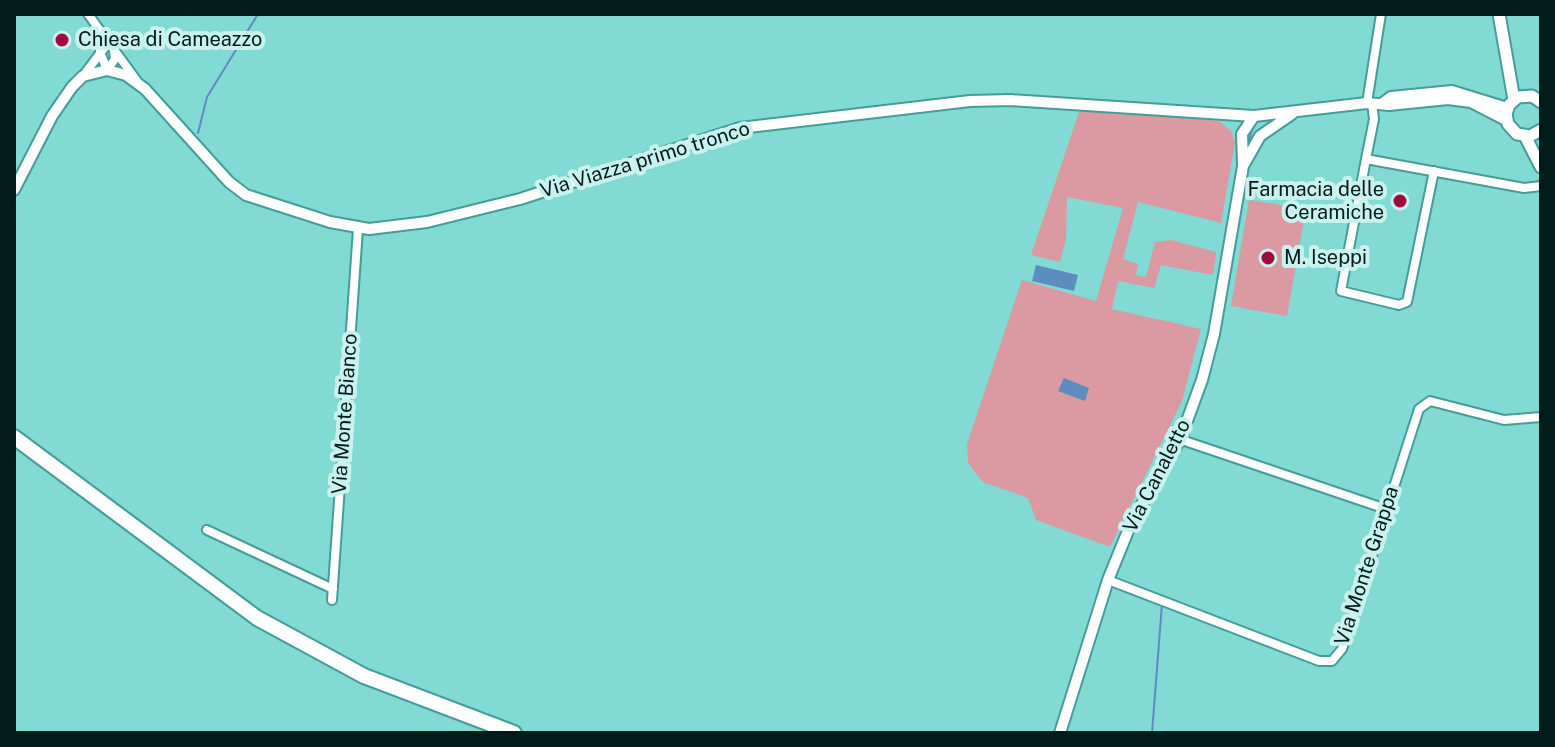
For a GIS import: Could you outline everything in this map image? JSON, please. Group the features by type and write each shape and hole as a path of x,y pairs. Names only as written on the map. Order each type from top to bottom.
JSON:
{"highway":[{"path":"14,437 257,618 364,676 514,733"}],"main road":[{"path":"1499,14 1513,131 1525,136 1541,167"},
{"path":"1502,28 1507,32 1521,85 1528,95 1541,102"},
{"path":"1509,109 1528,95"},
{"path":"1525,136 1540,131 1541,145"}],"street":[{"path":"88,14 110,40 137,82"},
{"path":"1381,14 1369,103 1374,119 1341,291 1399,305 1407,302 1434,171"},
{"path":"14,190 52,116 110,40"},
{"path":"83,76 107,70 115,59 110,40"},
{"path":"100,52 107,70"},
{"name":"Via Viazza primo tronco","path":"107,70 137,82 235,189 261,202 358,229 388,229 453,217 628,166 740,128 767,123 1010,100 1254,116 1452,91 1509,109"},
{"name":"Via Canaletto","path":"1243,166 1260,136 1294,113"},
{"path":"1221,115 1242,134 1254,116"},
{"path":"1254,116 1260,136"},
{"name":"Via Canaletto","path":"1060,733 1108,580 1132,521 1176,439 1202,380 1214,334 1243,166 1242,134"},
{"path":"1366,159 1524,188 1541,186"},
{"name":"Via Monte Bianco","path":"332,600 358,229"},
{"name":"Via Monte Grappa","path":"1108,580 1319,661 1332,661 1342,649 1419,409 1430,401 1504,420 1541,417"},
{"path":"1176,439 1386,509"},
{"path":"207,530 333,589"}],"shaded area":[{"path":"1080,109 1219,121 1231,131 1235,142 1221,223 1138,202 1123,259 1138,264 1136,275 1146,277 1155,242 1171,240 1216,252 1213,275 1161,265 1154,288 1118,281 1112,309 1201,329 1182,401 1110,547 1036,520 1028,498 983,482 968,463 967,444 1022,280 1096,301 1123,208 1067,197 1066,239 1060,262 1031,255"},
{"name":"M. Iseppi","path":"1249,200 1306,209 1287,316 1231,306"}],"water":[{"path":"1036,265 1078,275 1074,291 1032,281"},
{"path":"1064,378 1089,388 1085,401 1058,391"}],"waterway":[{"path":"198,133 207,97 258,14"},
{"path":"1248,146 1252,129"},
{"path":"1152,733 1162,604"}],"place":[{"name":"Chiesa di Cameazzo","path":"62,40"},
{"name":"Farmacia delle Ceramiche","path":"1400,201"},
{"name":"M. Iseppi","path":"1268,258"}]}
